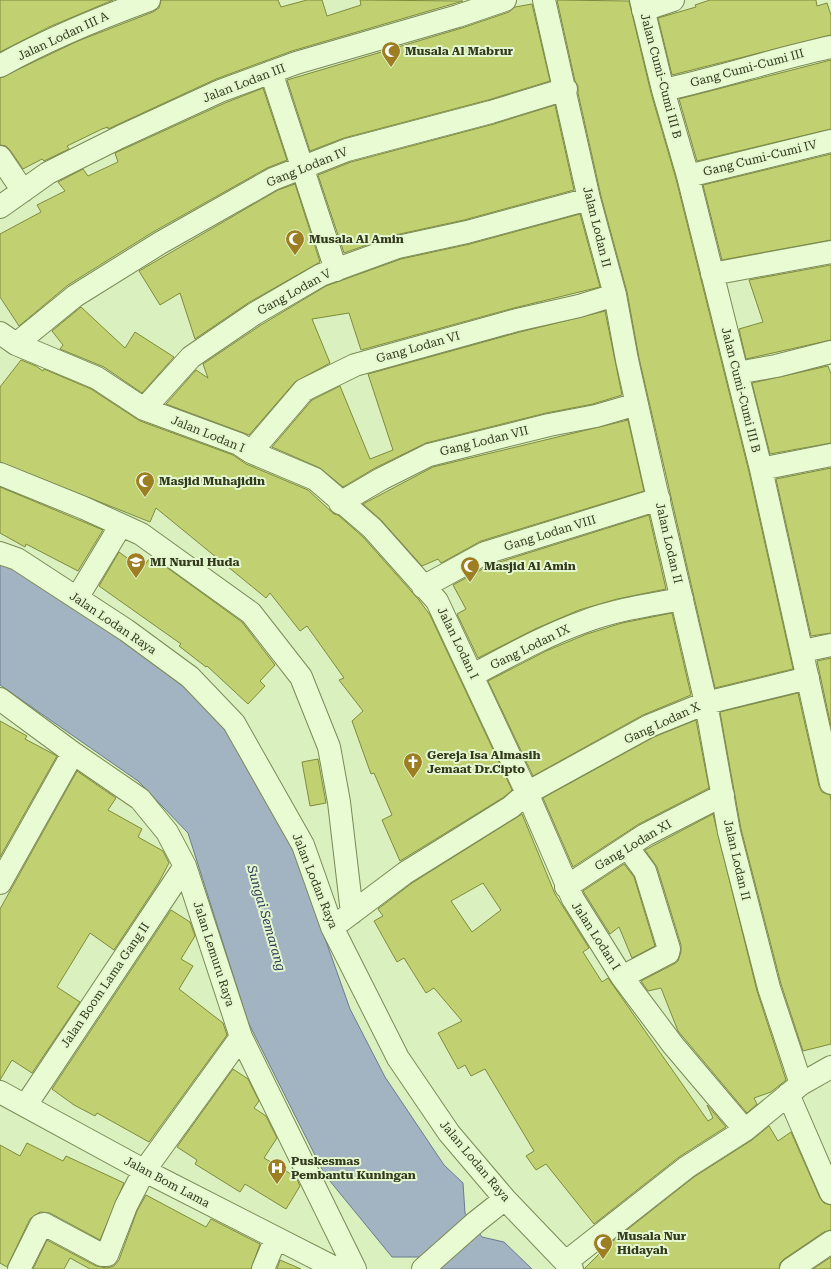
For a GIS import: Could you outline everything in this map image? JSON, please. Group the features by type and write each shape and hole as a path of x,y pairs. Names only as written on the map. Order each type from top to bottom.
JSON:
{"street":[{"name":"Jalan Lodan III A","path":"0,66 33,48 87,23 149,0"},
{"name":"Jalan Lodan III","path":"0,207 48,173 120,137 220,91 296,63 458,16 506,0"},
{"name":"Jalan Lodan II","path":"544,0 566,89 589,199 615,295 637,404 706,703 729,832 794,1089 831,1192"},
{"path":"642,5 674,0"},
{"name":"Jalan Cumi-Cumi III B","path":"642,5 663,90 688,176 761,470 808,678 827,748 831,783"},
{"name":"Gang Cumi-Cumi III","path":"663,90 712,79 796,54 831,47"},
{"path":"271,72 301,168 336,270"},
{"name":"Gang Lodan IV","path":"8,338 160,243 273,178 347,150 491,112 566,89"},
{"name":"Gang Cumi-Cumi IV","path":"688,176 831,141"},
{"path":"0,157 23,191"},
{"name":"Gang Lodan V","path":"144,409 191,357 254,314 321,275 398,247 467,232 589,199"},
{"path":"712,274 831,252"},
{"name":"Gang Lodan VI","path":"250,452 304,390 355,365 516,320 579,306 615,295"},
{"name":"Jalan Lodan I","path":"8,338 97,378 144,409 239,444 250,452 315,479 340,503 372,528 437,601 527,793 566,887 622,977 673,1045 745,1130"},
{"path":"737,373 776,366 831,352"},
{"name":"Gang Lodan VII","path":"340,503 381,479 429,455 549,425 596,416 637,404"},
{"path":"761,470 831,455"},
{"path":"0,474 84,508 141,534 251,613 301,677 329,747 339,802 352,913"},
{"name":"Gang Lodan VIII","path":"423,587 485,553 659,499"},
{"path":"77,598 121,525"},
{"name":"Jalan Lodan Raya","path":"0,553 17,559 126,630 190,677 234,723 303,845 332,927 398,1058 449,1133 505,1199 569,1265"},
{"name":"Gang Lodan IX","path":"473,675 544,637 584,622 625,609 682,599"},
{"path":"803,651 831,645"},
{"name":"Gang Lodan X","path":"332,927 405,873 511,807 527,793 649,726 706,703 808,678"},
{"name":"Jalan Lemuru Raya","path":"0,700 140,799 168,832 185,866 241,1036 356,1269"},
{"path":"0,883 73,753"},
{"name":"Gang Lodan XI","path":"566,887 628,848 645,835 723,795"},
{"path":"622,977 668,953 669,949 645,871 637,857 628,848"},
{"name":"Jalan Boom Lama Gang II","path":"26,1105 185,866"},
{"path":"19,1269 41,1225 44,1224 102,1255 107,1255 126,1206 144,1171 241,1036"},
{"path":"569,1265 687,1167 745,1130 794,1089 831,1066"},
{"name":"Jalan Bom Lama","path":"0,1092 144,1171 337,1269"},
{"path":"423,1269 476,1222 505,1199"},
{"path":"263,1269 276,1238"},
{"path":"791,1269 831,1242"}],"water":[{"name":"Sungai Semarang","path":"0,562 44,586 144,656 227,719 276,800 350,1009 385,1077 444,1165 463,1183 465,1213 482,1237 504,1242 532,1269 433,1269 420,1257 392,1257 325,1175 248,1022 188,833 138,781 0,685"}],"building":[{"path":"0,0 113,0 49,27 0,52"},
{"path":"161,0 278,0 281,7 307,0 322,0 327,16 361,5 360,0 463,1 292,51 216,79 108,129 108,127 102,129 67,146 69,149 44,161 42,159 23,169 10,150 6,146 0,145 0,78 78,41 153,12 159,8"},
{"path":"557,0 629,1 651,93 676,179 749,472 793,669 715,688 639,358 627,292 601,196 578,93 578,86 575,81"},
{"path":"710,0 816,0 817,6 827,3 831,15 831,35 672,75 658,18 696,7 695,5"},
{"path":"532,4 550,81 488,100 344,138 310,151 287,80 462,28 509,12 515,7"},
{"path":"831,60 831,129 697,161 679,99"},
{"path":"263,88 287,160 267,168 153,232 68,285 19,326 0,297 0,234 41,212 37,205 65,191 58,182 83,169 88,176 118,162 115,153 225,103"},
{"path":"555,105 574,190 464,220 395,235 344,253 318,175 351,162 494,124"},
{"path":"831,154 831,240 722,260 703,185"},
{"path":"295,184 320,262 248,303 195,339 180,293 160,305 139,271 278,190"},
{"path":"580,214 600,287 514,308 361,350 349,313 312,319 330,363 295,382 249,435 166,404 196,370 208,378 203,364 261,325 326,286 401,259 470,244"},
{"path":"831,265 831,340 746,359 739,329 763,322 749,280"},
{"path":"81,307 125,348 135,332 174,357 142,393 104,367 60,349 63,345 52,331"},
{"path":"605,311 622,395 593,404 546,413 426,443 375,468 343,487 320,468 272,447 312,400 340,386 370,459 393,450 368,374 520,332"},
{"path":"21,360 36,366 43,371 44,369 91,389 140,421 233,455 246,464 308,490 334,514 338,515 363,537 419,600 430,615 512,790 504,797 400,861 382,820 392,815 374,773 371,774 352,721 363,711 339,680 344,678 307,626 300,631 270,593 266,598 156,508 150,522 0,462 0,387"},
{"path":"828,366 831,374 831,443 770,454 752,383"},
{"path":"628,420 644,491 481,541 441,563 438,559 422,566 381,520 363,504 433,467"},
{"path":"831,468 831,633 811,636 776,479"},
{"path":"0,487 103,530 78,571 26,544 25,547 0,533"},
{"path":"649,515 666,589 617,599 579,610 535,629 478,658 457,614 466,609 453,585 490,565"},
{"path":"119,552 142,569 151,556 242,622 275,665 260,681 265,686 248,704 207,666 206,667 179,646 181,644 99,586"},
{"path":"672,613 691,695 643,715 533,776 488,681 546,651 587,634 622,623"},
{"path":"831,658 831,726 817,661"},
{"path":"798,693 819,786 822,792 830,795 831,801 831,1044 803,1051 781,984 741,829 720,712"},
{"path":"696,720 709,788 639,824 573,867 543,798 654,737"},
{"path":"0,721 27,736 25,739 57,756 0,857"},
{"path":"318,759 326,803 310,806 302,762"},
{"path":"77,771 116,798 108,810 142,829 138,837 163,851 169,863 159,882 114,950 90,933 57,987 80,1002 32,1073 12,1060 0,1080 0,909"},
{"path":"522,814 555,894 589,948 583,952 602,982 608,978 708,1121 713,1118 707,1105 726,1127 679,1157 594,1224 546,1164 536,1170 526,1156 534,1151 485,1069 471,1076 465,1065 458,1069 438,1033 462,1021 434,988 426,993 404,958 397,962 374,921 383,916 378,909 412,883","holes":["483,883 501,910 472,932 451,901"]},
{"path":"713,814 757,991 786,1080 771,1092 754,1098 757,1104 747,1113 678,1031 661,988 648,991 641,981 674,964 678,961 681,952 681,945 657,867 645,850"},
{"path":"624,864 634,877 655,946 632,958 619,927 610,934 583,891"},
{"path":"171,910 190,922 195,936 181,959 193,966 179,989 223,1023 227,1035 149,1142 97,1113 95,1116 74,1105 52,1089"},
{"path":"233,1069 248,1079 259,1101 254,1108 266,1116 277,1138 264,1158 296,1177 300,1186 286,1209 245,1184 240,1192 195,1164 197,1160 177,1147"},
{"path":"769,1126 778,1141 791,1132 820,1198 824,1203 831,1205 831,1230 824,1232 784,1259 780,1263 779,1269 584,1269 609,1244 694,1177 752,1140"},
{"path":"27,1143 63,1161 66,1156 124,1183 100,1240 50,1213 40,1212 30,1219 7,1267 0,1263 0,1145 20,1156"},
{"path":"146,1195 206,1227 211,1219 260,1244 251,1269 90,1269 70,1258 64,1269 33,1269 47,1240 96,1266 107,1268 114,1266 119,1260 137,1211"},
{"path":"831,1257 831,1269 813,1269"},
{"path":"280,1260 301,1269 277,1269"}],"place":[{"name":"Musala Al Mabrur","path":"391,68"},
{"name":"Musala Al Amin","path":"295,256"},
{"name":"Masjid Muhajidin","path":"145,498"},
{"name":"MI Nurul Huda","path":"136,579"},
{"name":"Masjid Al Amin","path":"470,583"},
{"name":"Gereja Isa Almasih Jemaat Dr.Cipto","path":"413,779"},
{"name":"Puskesmas Pembantu Kuningan","path":"277,1185"},
{"name":"Musala Nur Hidayah","path":"603,1260"}]}
